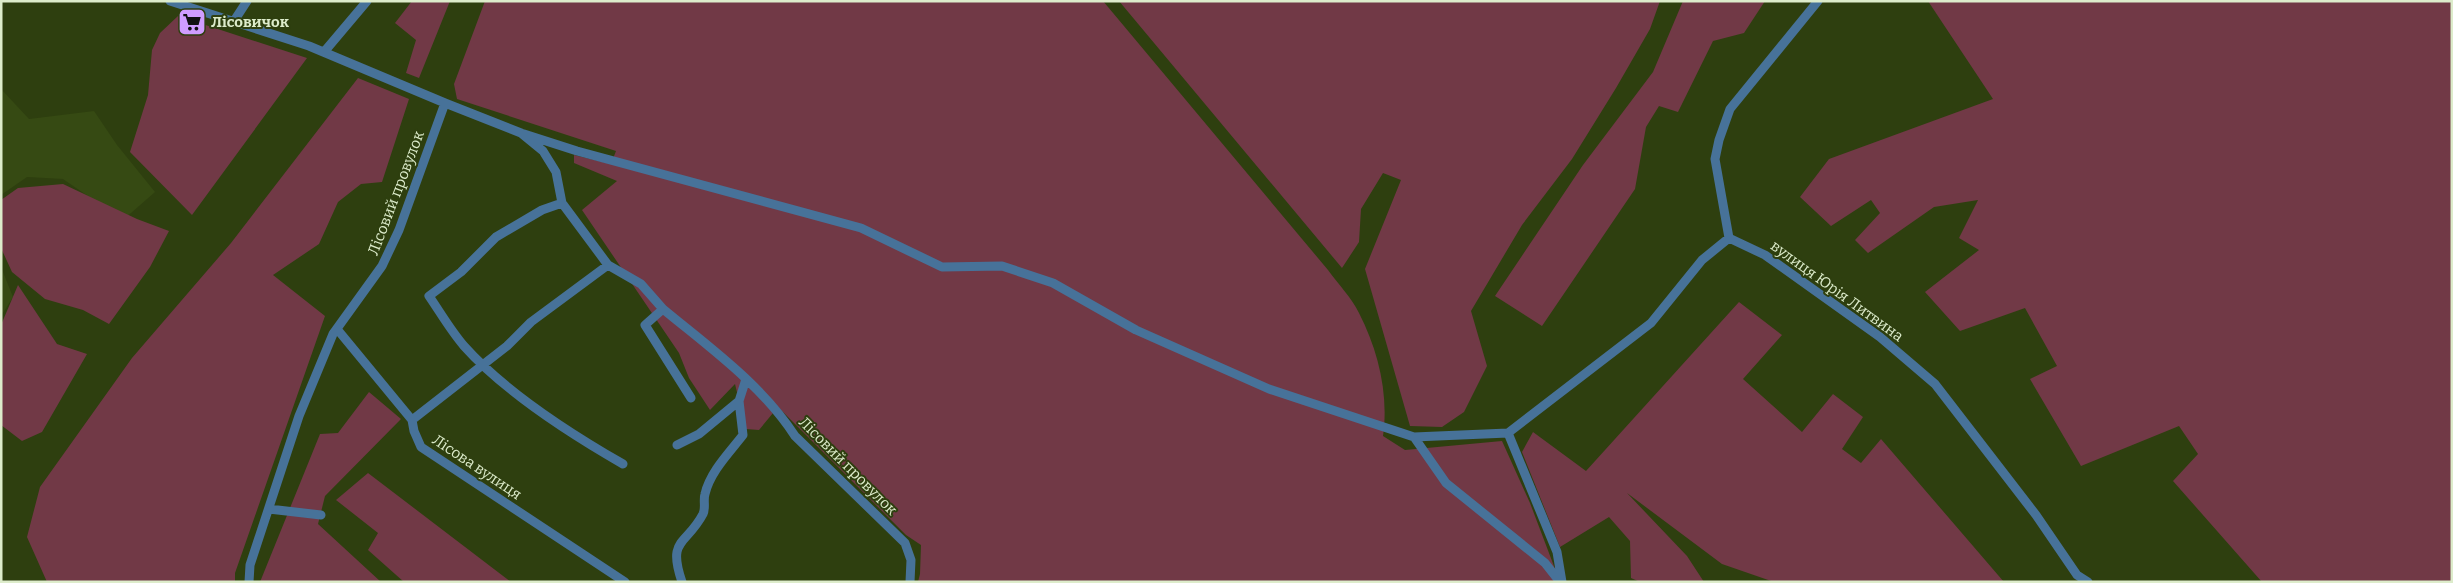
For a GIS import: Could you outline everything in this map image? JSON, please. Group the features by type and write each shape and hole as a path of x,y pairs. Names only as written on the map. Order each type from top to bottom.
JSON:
{"street":[{"path":"170,1 234,20 324,52 521,133 568,148 861,228 942,267 1002,266 1053,283 1136,330 1269,388 1414,437 1508,433 1651,323 1702,260 1729,238 1716,160 1719,140 1730,109 1818,1"},
{"path":"234,20 247,1"},
{"path":"324,52 367,1"},
{"name":"Лісовий провулок","path":"249,582 250,565 302,406 337,328 382,266 399,230 445,103"},
{"path":"521,133 543,151 556,172 562,203 608,266 640,284 662,309 645,325 691,398"},
{"path":"562,203 542,210 496,237 461,272 429,296 463,345 483,365 541,411 623,464"},
{"name":"вулиця Юрія Литвина","path":"1729,238 1773,260 1880,337 1935,384 2036,515 2077,575 2088,582"},
{"path":"337,328 412,420 483,365 531,322 608,266"},
{"name":"Лісовий провулок","path":"662,309 722,355 782,415 796,436 904,543 911,560 910,582"},
{"path":"682,582 676,564 677,548 704,512 705,494 714,474 742,435 739,400 746,379"},
{"path":"677,444 699,434 739,400"},
{"name":"Лісова вулиця","path":"412,420 421,447 625,582"},
{"path":"1508,433 1537,508 1557,552 1561,582"},
{"path":"1414,437 1446,483 1538,557 1561,582"},
{"path":"269,509 321,515"}],"shaded area":[{"path":"412,1 450,1 419,78 406,73 416,40 395,23"},
{"path":"485,1 1103,1 1353,302 1366,327 1377,357 1383,388 1383,436 1405,450 1502,441 1530,503 1560,582 918,582 921,545 906,535 778,407 759,430 746,429 735,384 710,410 689,378 679,353 582,210 617,181 574,163 574,155 611,164 616,151 457,99 454,84"},
{"path":"1119,1 1660,1 1650,29 1616,88 1572,159 1522,225 1471,311 1487,366 1464,412 1442,427 1410,426 1365,269 1401,180 1383,173 1361,209 1359,242 1342,268"},
{"path":"1683,1 1765,1 1744,33 1713,41 1678,112 1659,106 1646,127 1635,189 1542,326 1495,296 1583,165 1653,72"},
{"path":"1928,1 2452,1 2452,582 2262,582 2173,481 2198,454 2179,426 2081,466 2030,379 2057,366 2025,308 1960,331 1925,292 1979,250 1959,238 1978,200 1934,207 1868,253 1855,240 1880,213 1871,200 1831,226 1800,197 1829,159 1993,99"},
{"path":"178,16 307,58 192,215 130,152 148,95 152,50 160,33"},
{"path":"358,78 409,99 382,182 361,184 338,202 319,244 273,275 325,316 235,573 235,582 47,582 27,537 40,487 132,358 231,243"},
{"path":"1,89 29,119 94,111 117,145 155,192 123,220 63,179 27,177 1,195"},
{"path":"63,184 137,219 169,231 150,267 109,324 83,310 45,299 12,272 1,248 1,200 18,188"},
{"path":"1,267 13,297 1,316"},
{"path":"18,285 57,344 87,354 42,432 22,441 1,425 1,325"},
{"path":"1739,302 1782,335 1743,379 1802,432 1833,394 1863,417 1842,449 1861,463 1881,439 2004,582 1774,582 1722,564 1627,493 1687,556 1704,582 1640,582 1631,578 1630,541 1609,517 1560,547 1522,452 1533,432 1586,471"},
{"path":"369,392 401,419 325,496 318,524 381,582 260,582 320,434 338,433"},
{"path":"368,473 511,582 404,582 368,550 378,533 336,500"}],"place":[{"name":"Лісовичок","path":"192,22"}]}
